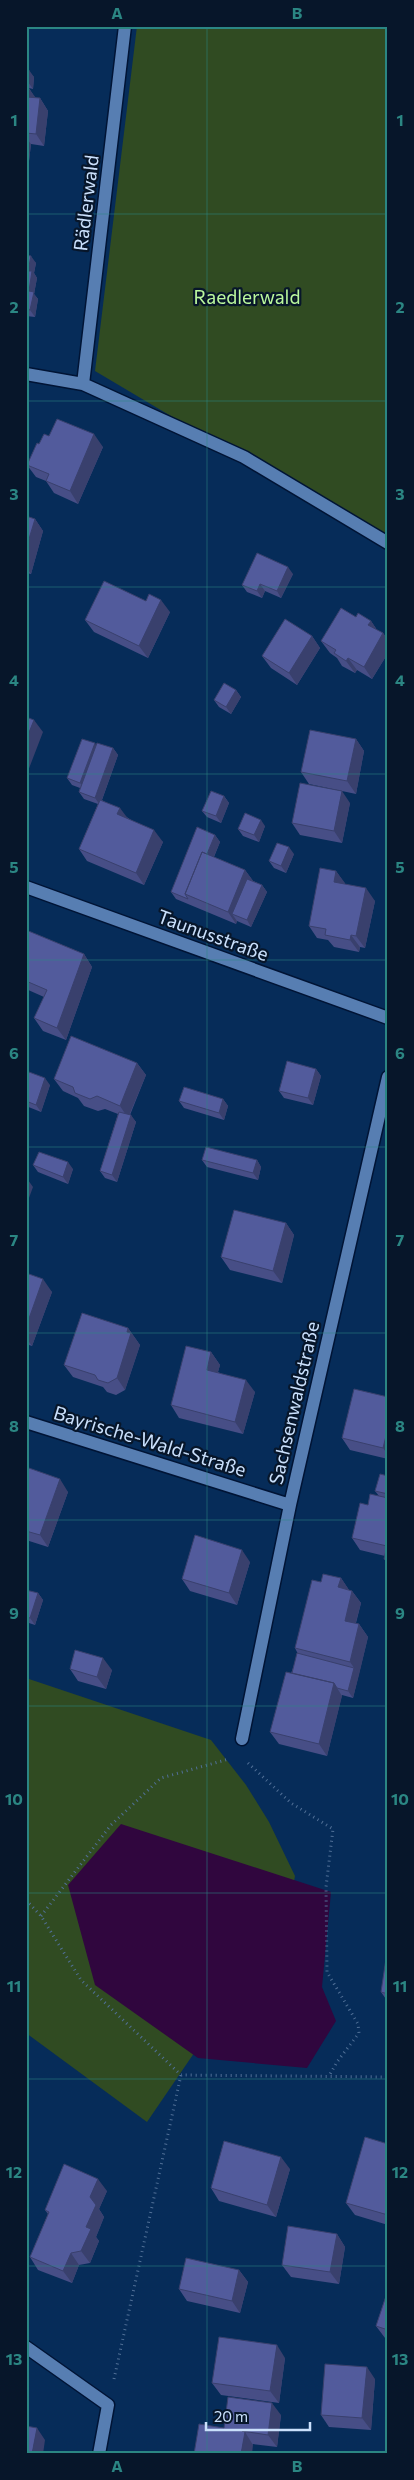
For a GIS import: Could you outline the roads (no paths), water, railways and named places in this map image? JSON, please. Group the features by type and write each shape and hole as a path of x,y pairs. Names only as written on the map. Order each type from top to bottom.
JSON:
{"street":[{"name":"Rädlerwald","path":"83,384 125,26"},
{"path":"26,374 83,384 244,457 388,543"},
{"name":"Taunusstraße","path":"26,887 388,1018"},
{"name":"Sachsenwaldstraße","path":"242,1739 290,1505 388,1077"},
{"name":"Bayrische-Wald-Straße","path":"26,1422 290,1505"},
{"path":"26,2347 108,2404 99,2454"}],"park label":[{"name":"Raedlerwald","path":"247,297"}]}
